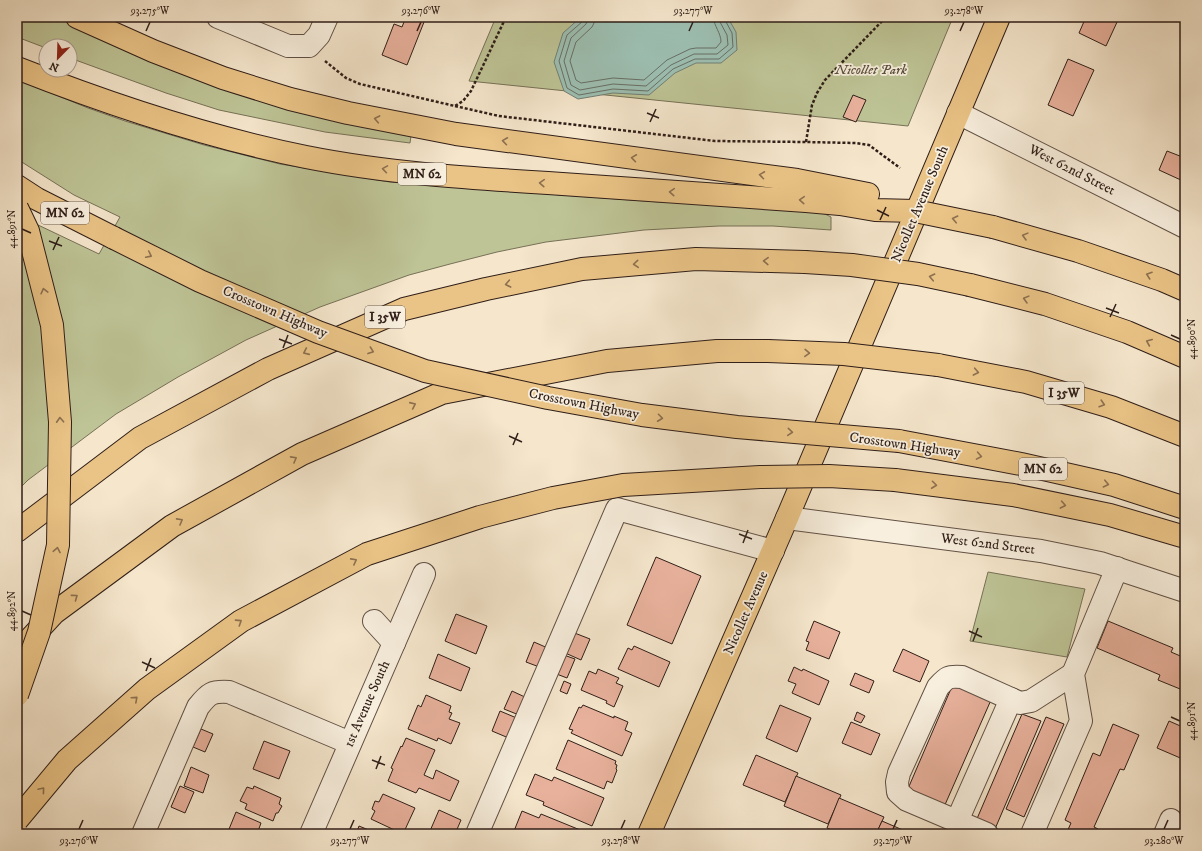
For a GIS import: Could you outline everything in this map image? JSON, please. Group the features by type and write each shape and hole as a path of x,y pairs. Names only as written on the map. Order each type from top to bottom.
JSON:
{"main road":[{"path":"77,17 153,51 223,78 290,99 348,114 456,134 797,180 841,196"},
{"name":"Nicollet Avenue South","path":"841,391 999,17"},
{"name":"MN 62","path":"17,68 71,90 149,116 222,138 308,157 413,173 841,196 875,210 915,211 993,227 1078,250 1162,280 1185,290"},
{"name":"Crosstown Highway","path":"17,186 37,199 200,280 318,332 425,371 548,398 642,415 736,427 899,441 1029,465 1114,486 1185,508"},
{"path":"17,208 28,231 52,325 60,422 58,545 39,632 17,695"},
{"name":"I 35W","path":"17,530 140,438 268,369 404,309 486,289 582,269 696,259 852,265 918,274 970,285 1052,307 1127,332 1185,357"},
{"name":"I 35W","path":"17,653 54,612 172,526 302,454 442,393 607,361 703,352 768,351 844,354 938,365 1026,382 1111,407 1185,436"},
{"name":"Nicollet Avenue","path":"649,834 773,551 841,391"},
{"path":"17,820 67,760 147,689 241,621 367,554 480,517 553,498 624,486 760,477 829,476 895,480 1013,495 1110,515 1185,537"}],"street":[{"path":"218,17 288,46 318,32"},
{"name":"West 62nd Street","path":"958,113 1185,227"},
{"path":"476,834 617,509 773,551"},
{"name":"West 62nd Street","path":"787,518 1041,551 1100,563 1185,591"},
{"path":"1032,834 1081,721 1073,674 1118,568"},
{"name":"1st Avenue South","path":"311,834 424,574"},
{"path":"374,621 394,643"},
{"path":"987,834 907,800 898,792 897,782 899,773 938,687 944,680 952,676 962,677 1020,703 1031,701 1073,674"},
{"path":"144,834 198,706 206,696 217,691 229,692 350,743"},
{"path":"957,821 1011,699"}],"path":[{"path":"456,106 463,101 471,91 506,17"},
{"path":"806,142 812,105 817,93 826,80 886,17"},
{"path":"318,32 346,78 360,84 499,116 715,141 856,143 869,145 900,168"}],"green space":[{"path":"17,17 57,17 77,27 411,136 410,143 325,132 219,110 166,93 78,61 78,38 38,38 38,45 17,37"},
{"name":"Nicollet Park","path":"496,17 953,17 908,126 469,81"},
{"path":"17,79 88,108 125,121 204,145 280,164 390,182 659,202 738,204 821,212 831,217 831,230 773,226 719,226 644,230 546,242 497,252 409,275 320,307 246,340 178,377 116,414 28,480 17,491 17,213 36,224 99,254 120,217 74,195 17,159"},
{"path":"988,572 1085,589 1067,657 970,641"}],"water":[{"path":"581,17 728,18 736,32 737,50 721,63 696,63 675,73 649,95 613,93 578,99 564,91 554,62 563,33"}],"building":[{"path":"406,17 426,17 407,65 382,55 394,24 402,27"},
{"path":"1086,17 1110,17 1118,20 1106,46 1079,33"},
{"path":"1068,59 1094,70 1073,116 1048,105"},
{"path":"853,95 866,100 856,122 843,117"},
{"path":"1167,151 1185,158 1185,177 1183,181 1159,170"},
{"path":"656,557 701,576 672,644 627,625"},
{"path":"456,614 487,626 476,654 445,641"},
{"path":"814,621 840,632 829,659 806,650 809,642 806,641"},
{"path":"1108,621 1173,648 1171,652 1185,658 1185,691 1158,680 1160,675 1097,648"},
{"path":"572,632 590,639 581,660 563,652"},
{"path":"534,642 550,649 542,668 526,662"},
{"path":"634,646 670,662 659,687 618,669 628,648 632,650"},
{"path":"903,649 929,661 920,682 893,671"},
{"path":"438,654 470,668 461,691 429,678"},
{"path":"561,654 575,659 567,678 554,673"},
{"path":"794,667 802,671 803,669 829,681 819,705 792,693 796,684 788,681"},
{"path":"598,669 619,678 616,683 623,686 614,707 606,703 607,701 581,690 589,671 596,674"},
{"path":"855,673 874,681 869,693 850,685"},
{"path":"564,681 571,684 567,694 560,691"},
{"path":"953,684 991,700 944,807 907,791"},
{"path":"512,691 527,698 519,715 504,709"},
{"path":"426,695 451,706 449,712 452,713 449,719 460,723 451,744 438,738 437,741 408,729 418,705 421,707"},
{"path":"583,705 614,718 614,716 628,722 625,730 632,733 622,756 571,733 573,730 569,729 579,707 581,708"},
{"path":"780,705 811,718 797,752 766,738"},
{"path":"500,711 519,719 511,739 492,731"},
{"path":"857,712 865,716 861,723 854,720"},
{"path":"1022,714 1041,721 995,829 976,821"},
{"path":"1046,717 1064,724 1024,817 1006,809"},
{"path":"1169,721 1185,728 1185,760 1157,748"},
{"path":"851,722 880,734 871,755 842,743"},
{"path":"1113,724 1139,735 1124,770 1120,769 1094,827 1098,829 1096,834 1066,834 1071,823 1065,820 1093,753 1100,756"},
{"path":"201,729 213,734 205,752 193,747"},
{"path":"406,738 435,750 424,775 433,779 436,770 459,781 450,801 419,788 416,793 388,781 393,769 391,768"},
{"path":"568,740 616,761 615,764 617,765 617,770 612,783 607,781 604,789 556,769"},
{"path":"264,741 290,751 279,779 253,769"},
{"path":"756,755 798,773 785,802 743,785"},
{"path":"191,767 209,775 203,793 184,786"},
{"path":"535,774 552,781 554,777 604,798 592,826 543,805 544,802 526,795"},
{"path":"796,776 841,795 828,824 784,806"},
{"path":"180,786 194,792 185,813 171,807"},
{"path":"254,786 281,798 279,804 282,806 278,813 276,813 273,821 245,809 247,804 240,801 247,787 253,789"},
{"path":"383,794 415,808 403,834 371,819 375,811 372,809 375,801 379,802"},
{"path":"839,798 884,817 876,834 841,834 827,828"},
{"path":"439,810 461,820 455,834 436,834 430,831"},
{"path":"522,811 539,818 541,814 590,834 522,834 514,831"},
{"path":"236,812 261,823 257,834 227,834"},
{"path":"882,821 912,834 876,834"},
{"path":"359,826 376,833 356,834"}]}
